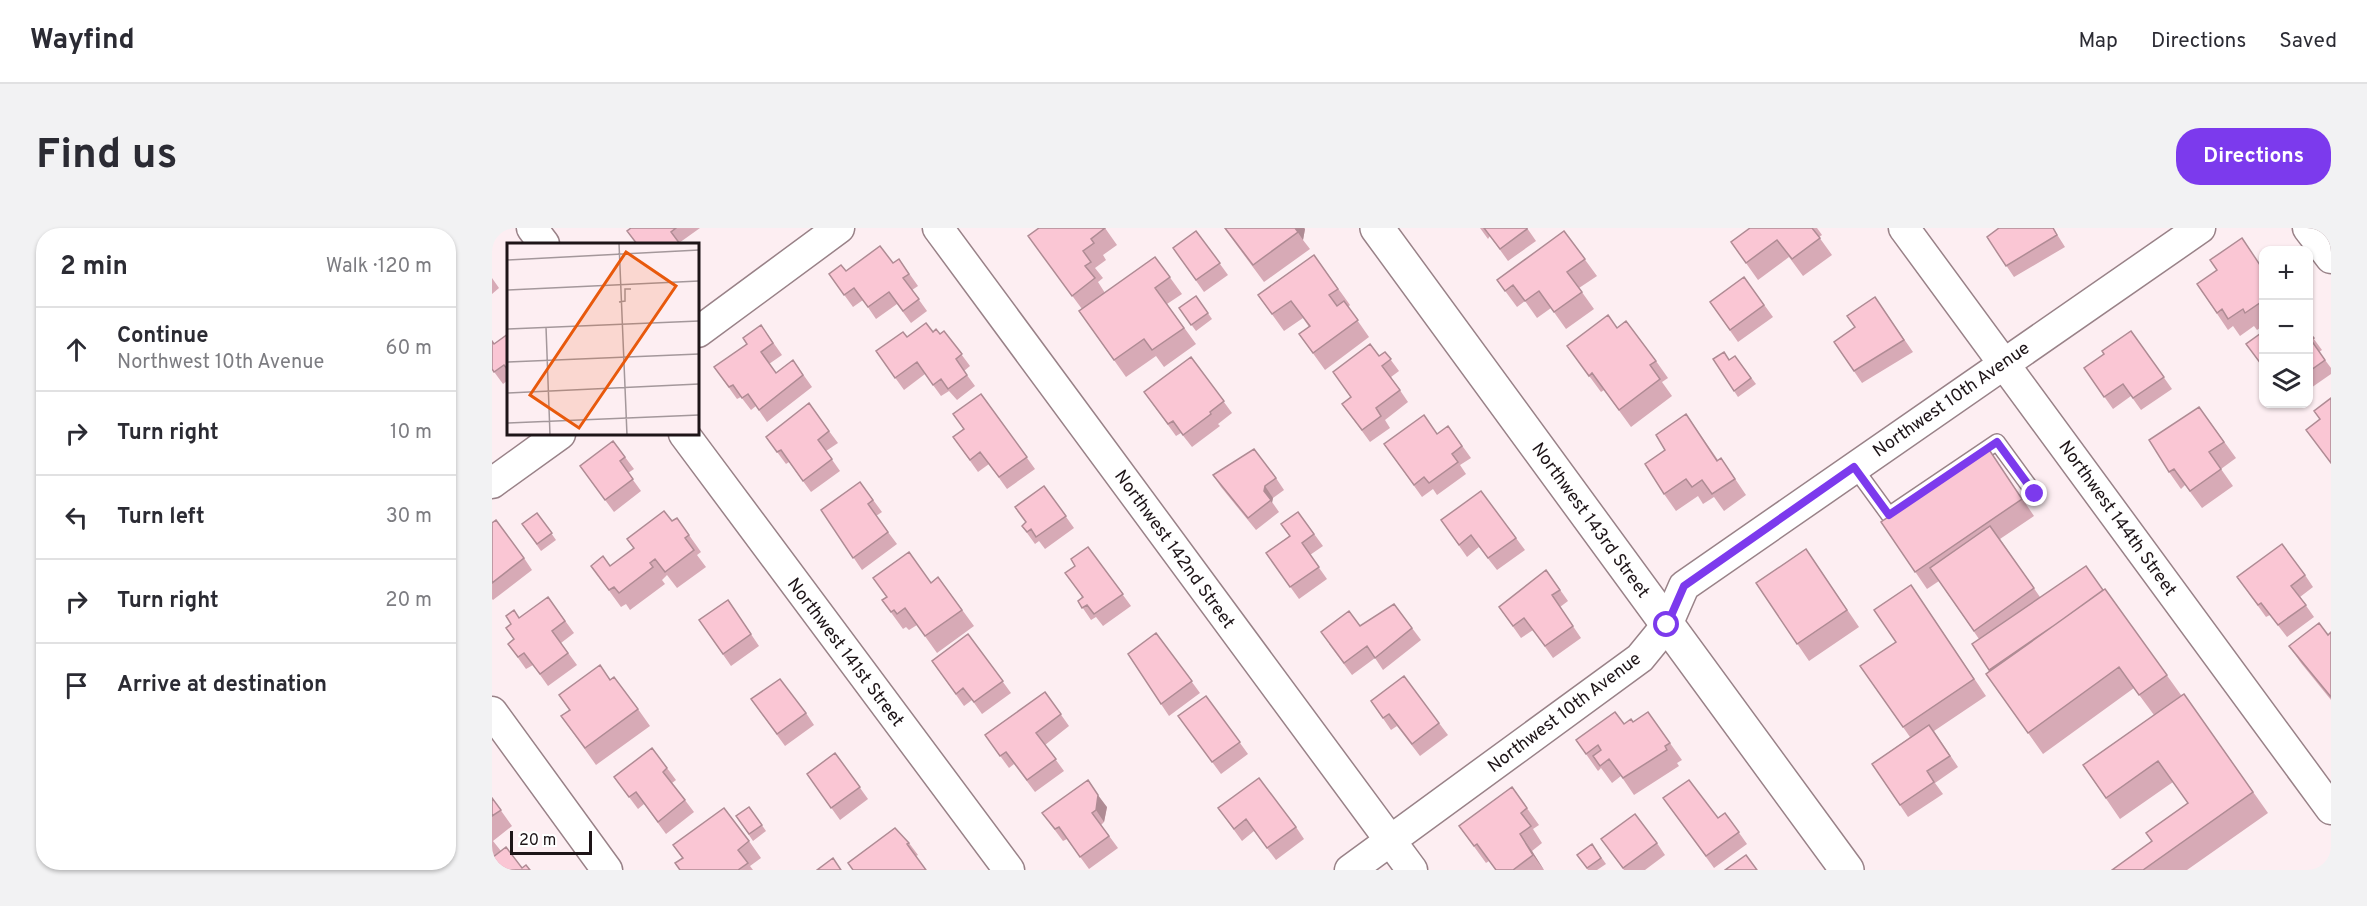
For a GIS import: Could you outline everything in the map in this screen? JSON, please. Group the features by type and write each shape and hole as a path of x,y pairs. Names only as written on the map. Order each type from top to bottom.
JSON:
{"street":[{"path":"532,228 543,243"},
{"path":"699,331 839,228"},
{"name":"Northwest 142nd Street","path":"938,228 1412,870"},
{"name":"Northwest 143rd Street","path":"1377,228 1847,870"},
{"name":"Northwest 144th Street","path":"1904,228 2331,809"},
{"name":"Northwest 10th Avenue","path":"1350,870 1640,658 1667,625 1684,586 2200,228"},
{"path":"2308,228 2331,258"},
{"path":"492,483 559,435"},
{"name":"Northwest 141st Street","path":"685,435 1009,870"},
{"path":"492,712 607,870"}],"lane":[{"path":"1854,467 1889,515 1997,442 2035,494"}],"building":[{"path":"631,228 676,228 671,232 679,243 636,243 627,231"},
{"path":"1039,228 1105,228 1091,239 1094,243 1083,251 1091,262 1085,266 1095,278 1072,296 1028,236"},
{"path":"1225,228 1295,228 1298,232 1253,265"},
{"path":"1484,228 1527,228 1527,229 1500,249"},
{"path":"1750,228 1812,228 1820,238 1792,259 1777,240 1746,263 1731,242"},
{"path":"1999,228 2053,228 2057,235 2006,266 1987,237"},
{"path":"1196,231 1220,263 1196,280 1173,248"},
{"path":"1564,231 1585,259 1567,272 1582,292 1554,312 1539,291 1525,301 1513,285 1505,291 1497,280"},
{"path":"2242,238 2259,264 2259,303 2245,313 2243,309 2228,319 2222,309 2217,313 2197,284 2217,270 2210,260"},
{"path":"880,246 893,263 899,259 909,274 903,278 919,299 903,311 889,292 868,307 854,288 844,295 829,274 841,265 846,271"},
{"path":"1314,255 1338,289 1329,295 1337,306 1344,301 1358,320 1313,353 1299,334 1310,326 1291,301 1272,314 1258,295"},
{"path":"1155,257 1170,277 1155,288 1184,328 1152,350 1144,339 1114,360 1079,311"},
{"path":"1744,277 1764,305 1730,330 1710,302"},
{"path":"1196,296 1208,313 1191,325 1179,308"},
{"path":"1875,297 1904,340 1854,371 1834,342 1855,327 1847,316"},
{"path":"1608,315 1617,328 1626,321 1656,361 1650,365 1660,379 1619,410 1592,373 1589,376 1567,346"},
{"path":"926,323 933,332 936,329 940,334 944,331 962,354 956,359 967,375 948,389 941,379 933,385 917,362 895,378 876,351 903,332 907,337"},
{"path":"761,325 773,343 761,352 776,373 793,360 803,375 759,410 748,394 742,398 733,385 729,387 714,367 747,344 743,338"},
{"path":"2131,331 2164,377 2133,398 2123,384 2104,397 2084,368 2104,354 2102,351"},
{"path":"507,335 507,369 504,365 494,372 492,369 492,341 494,344"},
{"path":"2259,335 2259,361 2246,344"},
{"path":"2313,343 2325,360 2313,368"},
{"path":"1370,344 1379,356 1385,352 1391,359 1382,366 1400,390 1376,408 1381,416 1362,430 1342,404 1351,397 1333,372"},
{"path":"1724,352 1729,360 1735,356 1751,378 1734,391 1713,359"},
{"path":"1191,357 1224,401 1183,435 1173,421 1168,424 1144,392"},
{"path":"981,394 1027,457 999,477 980,452 970,460 953,437 964,429 953,414"},
{"path":"2331,398 2331,463 2306,430 2320,419 2314,411"},
{"path":"809,403 829,431 818,440 832,459 803,481 781,450 777,452 766,437"},
{"path":"2199,407 2224,442 2209,452 2221,469 2190,491 2174,469 2169,472 2149,440"},
{"path":"1686,414 1717,461 1721,458 1735,479 1712,494 1702,480 1692,487 1686,479 1664,494 1645,464 1665,450 1656,435"},
{"path":"1424,415 1437,434 1448,426 1462,446 1452,454 1458,462 1429,483 1424,477 1414,485 1384,444"},
{"path":"613,441 625,457 620,461 633,479 605,500 580,466"},
{"path":"1988,448 2022,499 1915,572 1881,522"},
{"path":"1254,449 1276,478 1265,486 1264,491 1271,500 1248,518 1213,475"},
{"path":"860,482 873,500 868,504 888,532 853,558 821,510"},
{"path":"1044,486 1066,516 1036,537 1031,529 1027,532 1022,526 1026,522 1015,507"},
{"path":"1481,491 1516,538 1488,558 1471,535 1459,545 1441,520"},
{"path":"664,511 672,521 677,518 689,535 685,538 694,550 665,572 655,559 650,563 653,567 619,593 614,587 609,590 591,566 603,556 610,566 634,548 627,539"},
{"path":"1298,512 1314,534 1302,543 1319,567 1290,587 1266,553 1290,536 1281,524"},
{"path":"537,513 552,533 537,544 522,524"},
{"path":"496,520 524,558 492,583 492,523"},
{"path":"1990,526 2034,588 1974,631 1930,568"},
{"path":"2282,544 2305,575 2291,586 2306,605 2278,625 2261,603 2258,605 2237,577"},
{"path":"1088,547 1123,594 1094,614 1087,605 1082,608 1078,601 1083,597 1065,573 1075,566 1071,559"},
{"path":"1806,549 1847,610 1797,644 1756,583"},
{"path":"909,552 931,583 938,577 962,610 925,636 905,608 897,614 894,610 891,612 882,600 887,597 873,578"},
{"path":"2086,566 2103,590 1989,670 1972,644"},
{"path":"1546,570 1560,590 1552,595 1573,626 1545,646 1524,618 1513,626 1499,607"},
{"path":"1911,585 1974,679 1903,727 1860,666 1896,642 1874,610"},
{"path":"2105,589 2167,675 2139,695 2119,667 2028,733 1986,674"},
{"path":"548,597 565,621 552,631 568,653 540,674 524,653 518,657 508,644 514,639 506,628 511,624 506,616 514,610 519,618"},
{"path":"728,600 751,634 723,654 699,620"},
{"path":"1394,604 1412,628 1375,658 1367,646 1344,663 1321,632 1349,611 1360,626"},
{"path":"2319,623 2328,635 2331,632 2331,697 2289,646"},
{"path":"1156,633 1192,681 1161,704 1128,654"},
{"path":"968,634 1003,681 974,702 963,688 956,694 932,661"},
{"path":"600,665 610,680 614,677 638,709 585,748 561,716 570,710 559,695"},
{"path":"1404,676 1439,723 1412,744 1389,714 1383,718 1371,701"},
{"path":"780,679 806,713 777,734 751,699"},
{"path":"1045,692 1061,714 1036,733 1056,759 1027,780 1006,752 1000,756 985,735"},
{"path":"2184,694 2253,792 2143,870 2112,870 2152,841 2146,833 2188,803 2158,761 2106,798 2083,765"},
{"path":"1206,696 1240,742 1212,762 1178,716"},
{"path":"1615,712 1624,724 1631,719 1633,722 1648,712 1670,743 1665,746 1667,750 1623,778 1609,759 1600,766 1593,756 1601,750 1598,745 1586,754 1576,740"},
{"path":"1929,725 1950,756 1927,771 1934,782 1900,805 1872,764"},
{"path":"652,748 667,768 663,772 685,800 658,822 636,792 629,797 614,777"},
{"path":"835,753 860,787 831,808 807,774"},
{"path":"1259,778 1296,827 1267,848 1246,819 1234,829 1218,808"},
{"path":"1088,780 1098,795 1096,810 1092,813 1109,836 1080,857 1059,827 1055,829 1042,813"},
{"path":"1689,780 1718,818 1725,813 1739,832 1706,856 1663,798"},
{"path":"1512,787 1527,808 1521,813 1531,826 1520,834 1533,855 1513,870 1496,870 1477,844 1474,846 1459,826"},
{"path":"492,798 501,810 492,816"},
{"path":"749,807 762,825 749,834 736,816"},
{"path":"724,808 749,841 738,850 748,863 738,870 680,870 675,863 683,858 673,845"},
{"path":"1635,814 1657,843 1623,868 1601,839"},
{"path":"895,828 909,843 907,844 926,870 853,870 848,863"},
{"path":"1592,844 1601,858 1587,868 1577,855"},
{"path":"506,847 522,868 526,865 530,870 492,870 492,858"},
{"path":"1746,855 1757,870 1725,870"},
{"path":"833,858 841,870 817,870"}],"route":[{"path":"1667,625 1684,586 1854,467 1889,515 1997,442 2035,494"}]}
